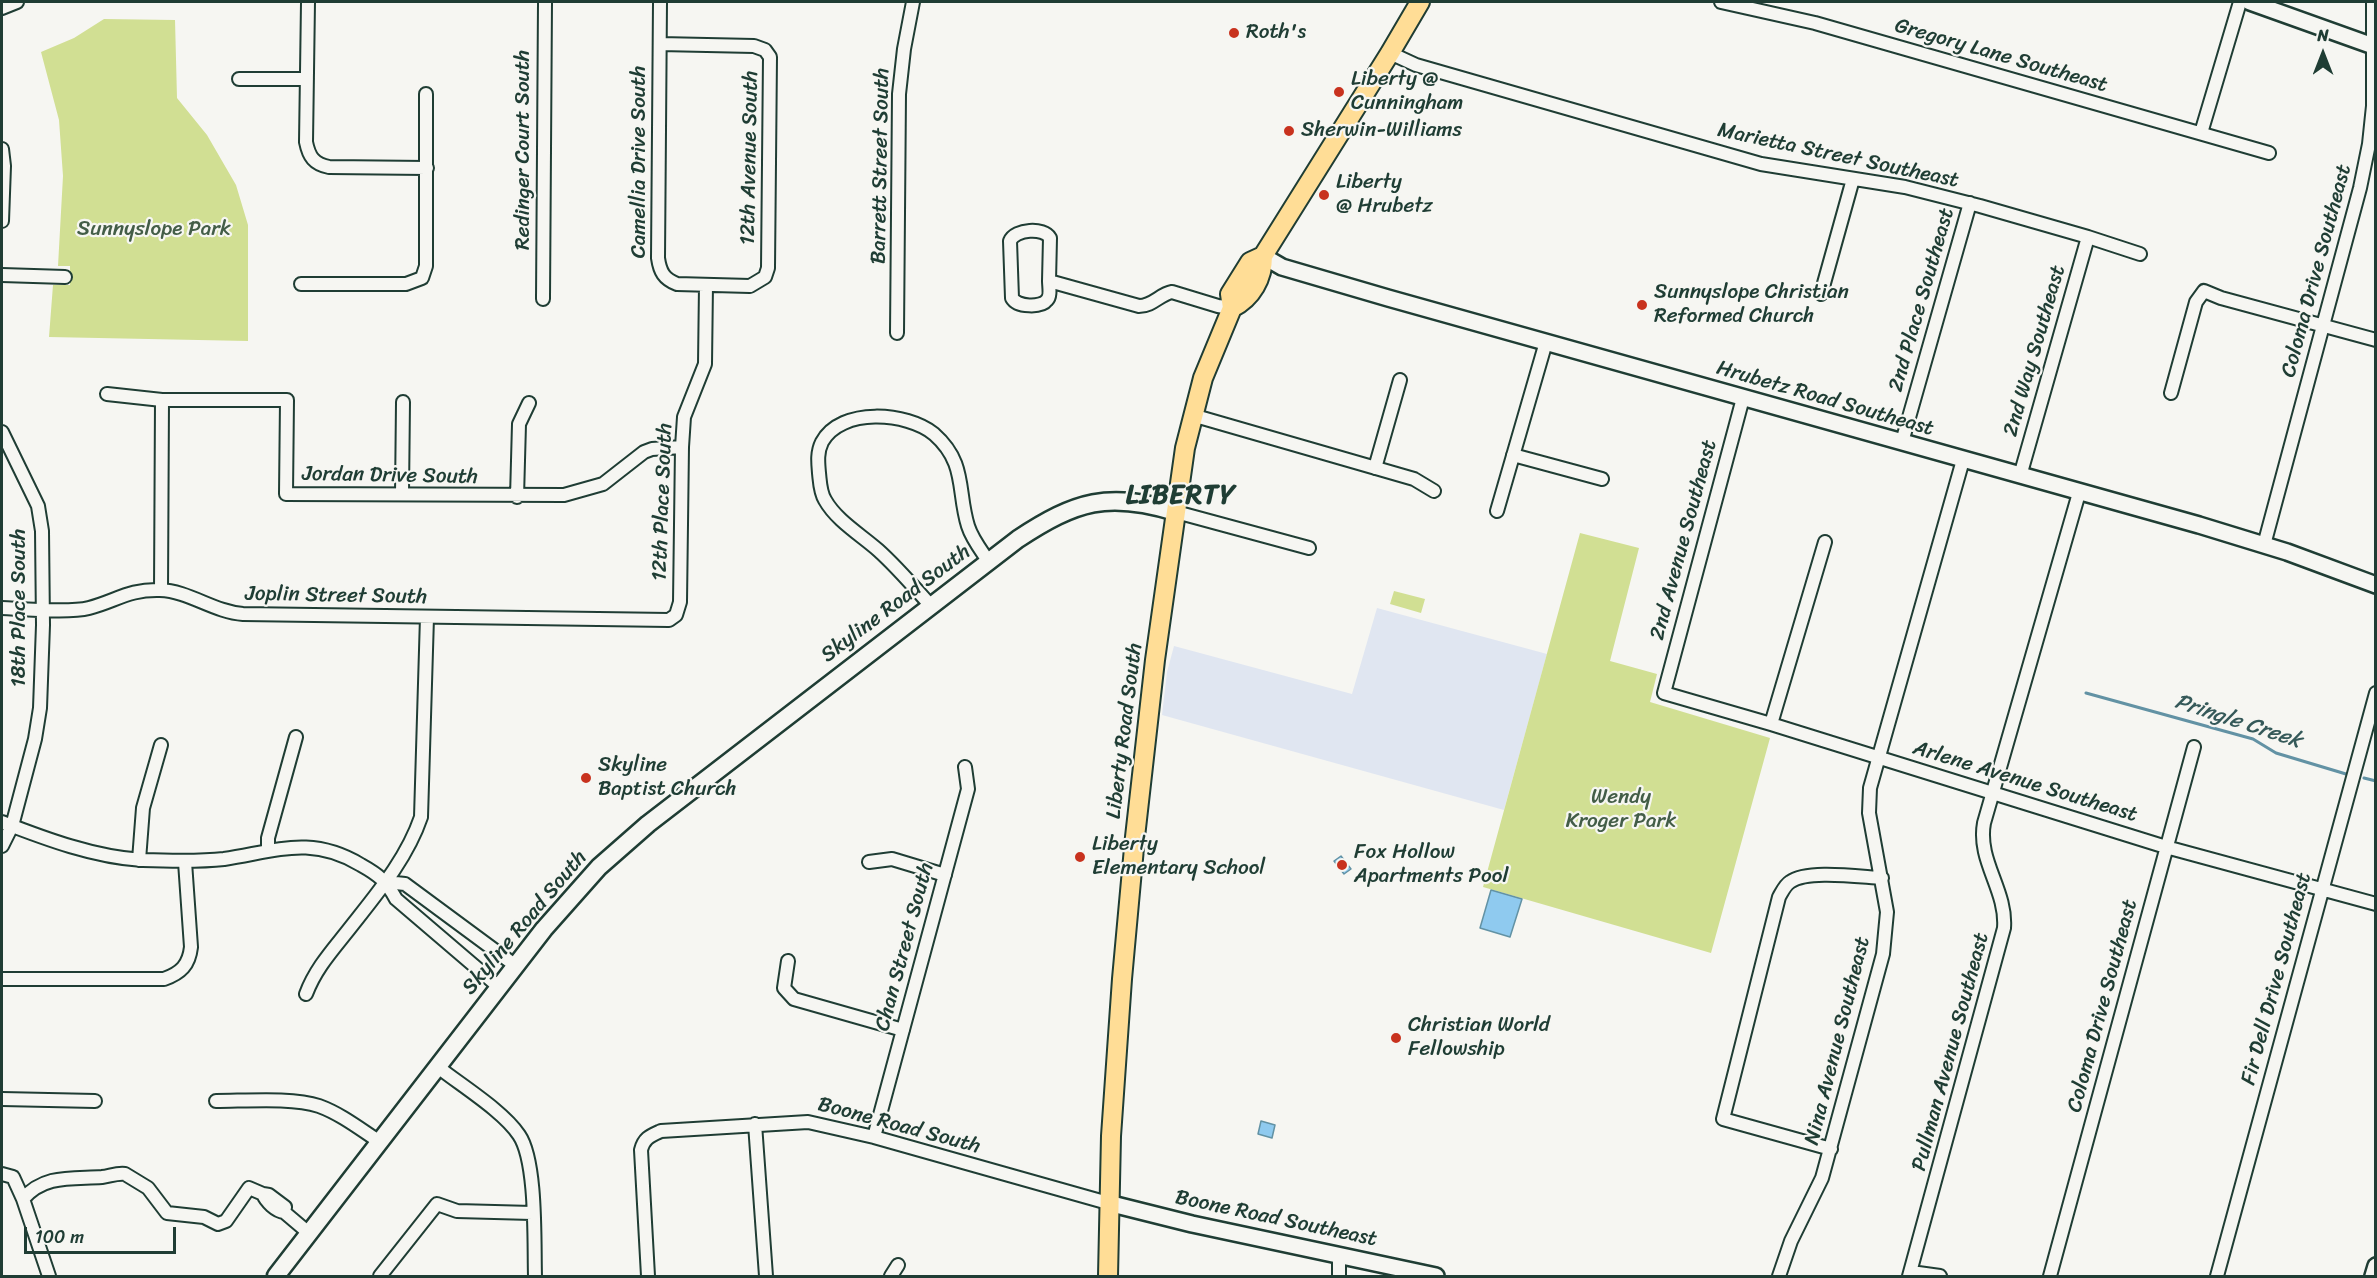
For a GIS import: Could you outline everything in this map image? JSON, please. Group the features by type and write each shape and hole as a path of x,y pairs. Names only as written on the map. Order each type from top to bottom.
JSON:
{"main road":[{"name":"Liberty Road South","path":"1108,1276 1108,1203 1119,1023 1134,847 1155,660 1192,415 1209,361 1232,308 1245,302 1263,271 1263,256 1420,2"},
{"name":"Skyline Road South","path":"276,1276 499,987 579,888 616,851 1018,539 1051,518 1084,505 1119,501 1152,504 1176,512"}],"street":[{"path":"2,8 16,2"},
{"path":"308,2 306,142 308,152 314,162 330,167 427,168"},
{"name":"Redinger Court South","path":"543,299 545,2"},
{"name":"Camellia Drive South","path":"660,2 658,258 660,269 668,281 677,284 706,285"},
{"name":"Barrett Street South","path":"897,333 899,94 904,49 913,2"},
{"name":"Gregory Lane Southeast","path":"1721,2 1815,23 2269,153"},
{"path":"2201,133 2240,2"},
{"path":"2250,2 2374,46"},
{"name":"Coloma Drive Southeast","path":"2264,545 2323,327 2369,144 2373,106 2373,2"},
{"name":"12th Avenue South","path":"660,44 754,46 765,50 770,57 768,268 765,276 750,286 706,285"},
{"name":"Marietta Street Southeast","path":"1390,53 1416,66 1761,164 1905,187 1970,203 2140,254"},
{"path":"239,79 307,79"},
{"path":"301,284 406,284 422,278 426,266 426,93"},
{"path":"2,149 4,166 2,220"},
{"path":"1821,294 1853,178"},
{"name":"2nd Place Southeast","path":"1902,442 1970,203"},
{"path":"1017,232 1048,234 1050,238 1049,281 1049,298 1046,302 1018,305 1014,303 1010,241 1017,232"},
{"name":"2nd Way Southeast","path":"2020,476 2088,237"},
{"name":"Hrubetz Road Southeast","path":"1263,256 1282,267 2264,545 2376,585"},
{"path":"2,275 65,276"},
{"path":"1049,281 1139,306 1152,303 1166,293 1172,292 1232,308"},
{"name":"12th Place South","path":"676,615 680,602 682,447 687,406 705,364 706,285"},
{"path":"2171,393 2196,302 2204,291 2221,298 2376,340"},
{"path":"1497,511 1546,342"},
{"path":"1375,468 1400,380"},
{"name":"Jordan Drive South","path":"107,394 162,400 287,400 286,494 517,497 564,495 589,490 614,477 644,452 652,449 682,447"},
{"name":"2nd Avenue Southeast","path":"1664,693 1743,398"},
{"path":"161,590 162,400"},
{"path":"402,494 403,402"},
{"path":"517,497 519,424 529,403"},
{"path":"931,606 898,568 835,513 825,500 820,486 817,458 822,442 830,433 841,425 876,415 900,418 933,434 951,456 961,479 968,526 989,562"},
{"path":"1192,415 1414,479 1434,491"},
{"name":"18th Place South","path":"2,432 38,506 42,531 40,708 35,739 2,846"},
{"path":"1513,454 1602,479"},
{"name":"Nina Avenue Southeast","path":"1779,1276 1791,1241 1822,1178 1883,954 1887,912 1869,813 1869,788 1964,460"},
{"name":"Pullman Avenue Southeast","path":"1910,1274 2004,928 2003,903 1982,842 1984,823 2079,493"},
{"path":"1176,512 1309,548"},
{"path":"1771,724 1825,542"},
{"name":"Joplin Street South","path":"2,608 87,609 128,592 161,590 174,591 232,613 659,621 669,620 676,615"},
{"path":"306,994 314,974 386,882 411,842 421,817 427,617"},
{"name":"Arlene Avenue Southeast","path":"1664,693 2166,847 2376,904"},
{"name":"Fir Dell Drive Southeast","path":"2217,1276 2376,693"},
{"path":"268,850 268,838 296,737"},
{"path":"139,860 143,808 161,745"},
{"name":"Coloma Drive Southeast","path":"2050,1276 2194,747"},
{"name":"Chan Street South","path":"873,1137 968,789 965,767"},
{"path":"7,824 49,840 139,860 185,862 224,859 268,850 314,847 329,849 348,857 386,882 396,899 499,987"},
{"path":"869,862 892,859 945,875"},
{"path":"2,979 164,979 176,975 185,968 190,959 191,947 185,862"},
{"path":"1831,1149 1723,1119 1779,897 1792,880 1807,876 1882,878"},
{"path":"386,882 405,884 516,966"},
{"path":"789,961 784,988 794,999 903,1030"},
{"path":"438,1067 510,1123 521,1137 529,1165 535,1276"},
{"path":"2,1099 95,1101"},
{"path":"216,1101 297,1102 317,1105 338,1114 380,1142"},
{"name":"Boone Road South","path":"648,1276 640,1161 644,1141 661,1131 808,1122 873,1137 1108,1203"},
{"path":"755,1124 766,1276"},
{"path":"2,1174 13,1177 23,1199 49,1276"},
{"path":"23,1199 28,1193 46,1182 66,1177 104,1177 125,1174 147,1188 167,1213 204,1217 218,1224 225,1221 249,1188 269,1195 285,1207 284,1212 310,1234"},
{"name":"Boone Road Southeast","path":"1108,1203 1192,1224 1436,1276"},
{"path":"380,1276 437,1204 457,1211 532,1213"},
{"path":"1339,1255 1339,1276"},
{"path":"891,1276 898,1265"},
{"path":"2373,1276 2376,1266"},
{"path":"1910,1274 1940,1276"}],"shaded area":[{"path":"1377,608 1547,654 1504,810 1162,715 1167,672 1174,646 1352,694"}],"green space":[{"name":"Sunnyslope Park","path":"104,19 175,20 177,98 207,135 236,185 248,225 248,341 49,337 53,285 70,285 70,266 58,266 63,176 59,120 41,52 74,38"},
{"name":"Wendy Kroger Park","path":"1580,533 1639,548 1610,661 1657,674 1650,702 1770,738 1711,953 1483,887"},
{"path":"1394,591 1425,599 1421,613 1390,604"}],"water":[{"name":"Fox Hollow Apartments Pool","path":"1341,856 1351,869 1344,874 1334,861"},
{"path":"1491,890 1522,899 1510,937 1480,928"},
{"path":"1261,1121 1275,1125 1272,1138 1258,1134"}],"waterway":[{"name":"Pringle Creek","path":"2086,693 2253,739 2276,753 2346,774"},
{"name":"Pringle Creek","path":"2364,778 2376,781"}],"place":[{"name":"Roth's","path":"1234,33"},
{"name":"Liberty @ Cunningham","path":"1339,92"},
{"name":"Sherwin-Williams","path":"1289,131"},
{"name":"Liberty @ Hrubetz","path":"1324,195"},
{"name":"Sunnyslope Christian Reformed Church","path":"1642,305"},
{"name":"Skyline Baptist Church","path":"586,778"},
{"name":"Liberty Elementary School","path":"1080,857"},
{"name":"Fox Hollow Apartments Pool","path":"1342,865"},
{"name":"Christian World Fellowship","path":"1396,1038"}],"district":[{"name":"LIBERTY","path":"1181,496"}]}
